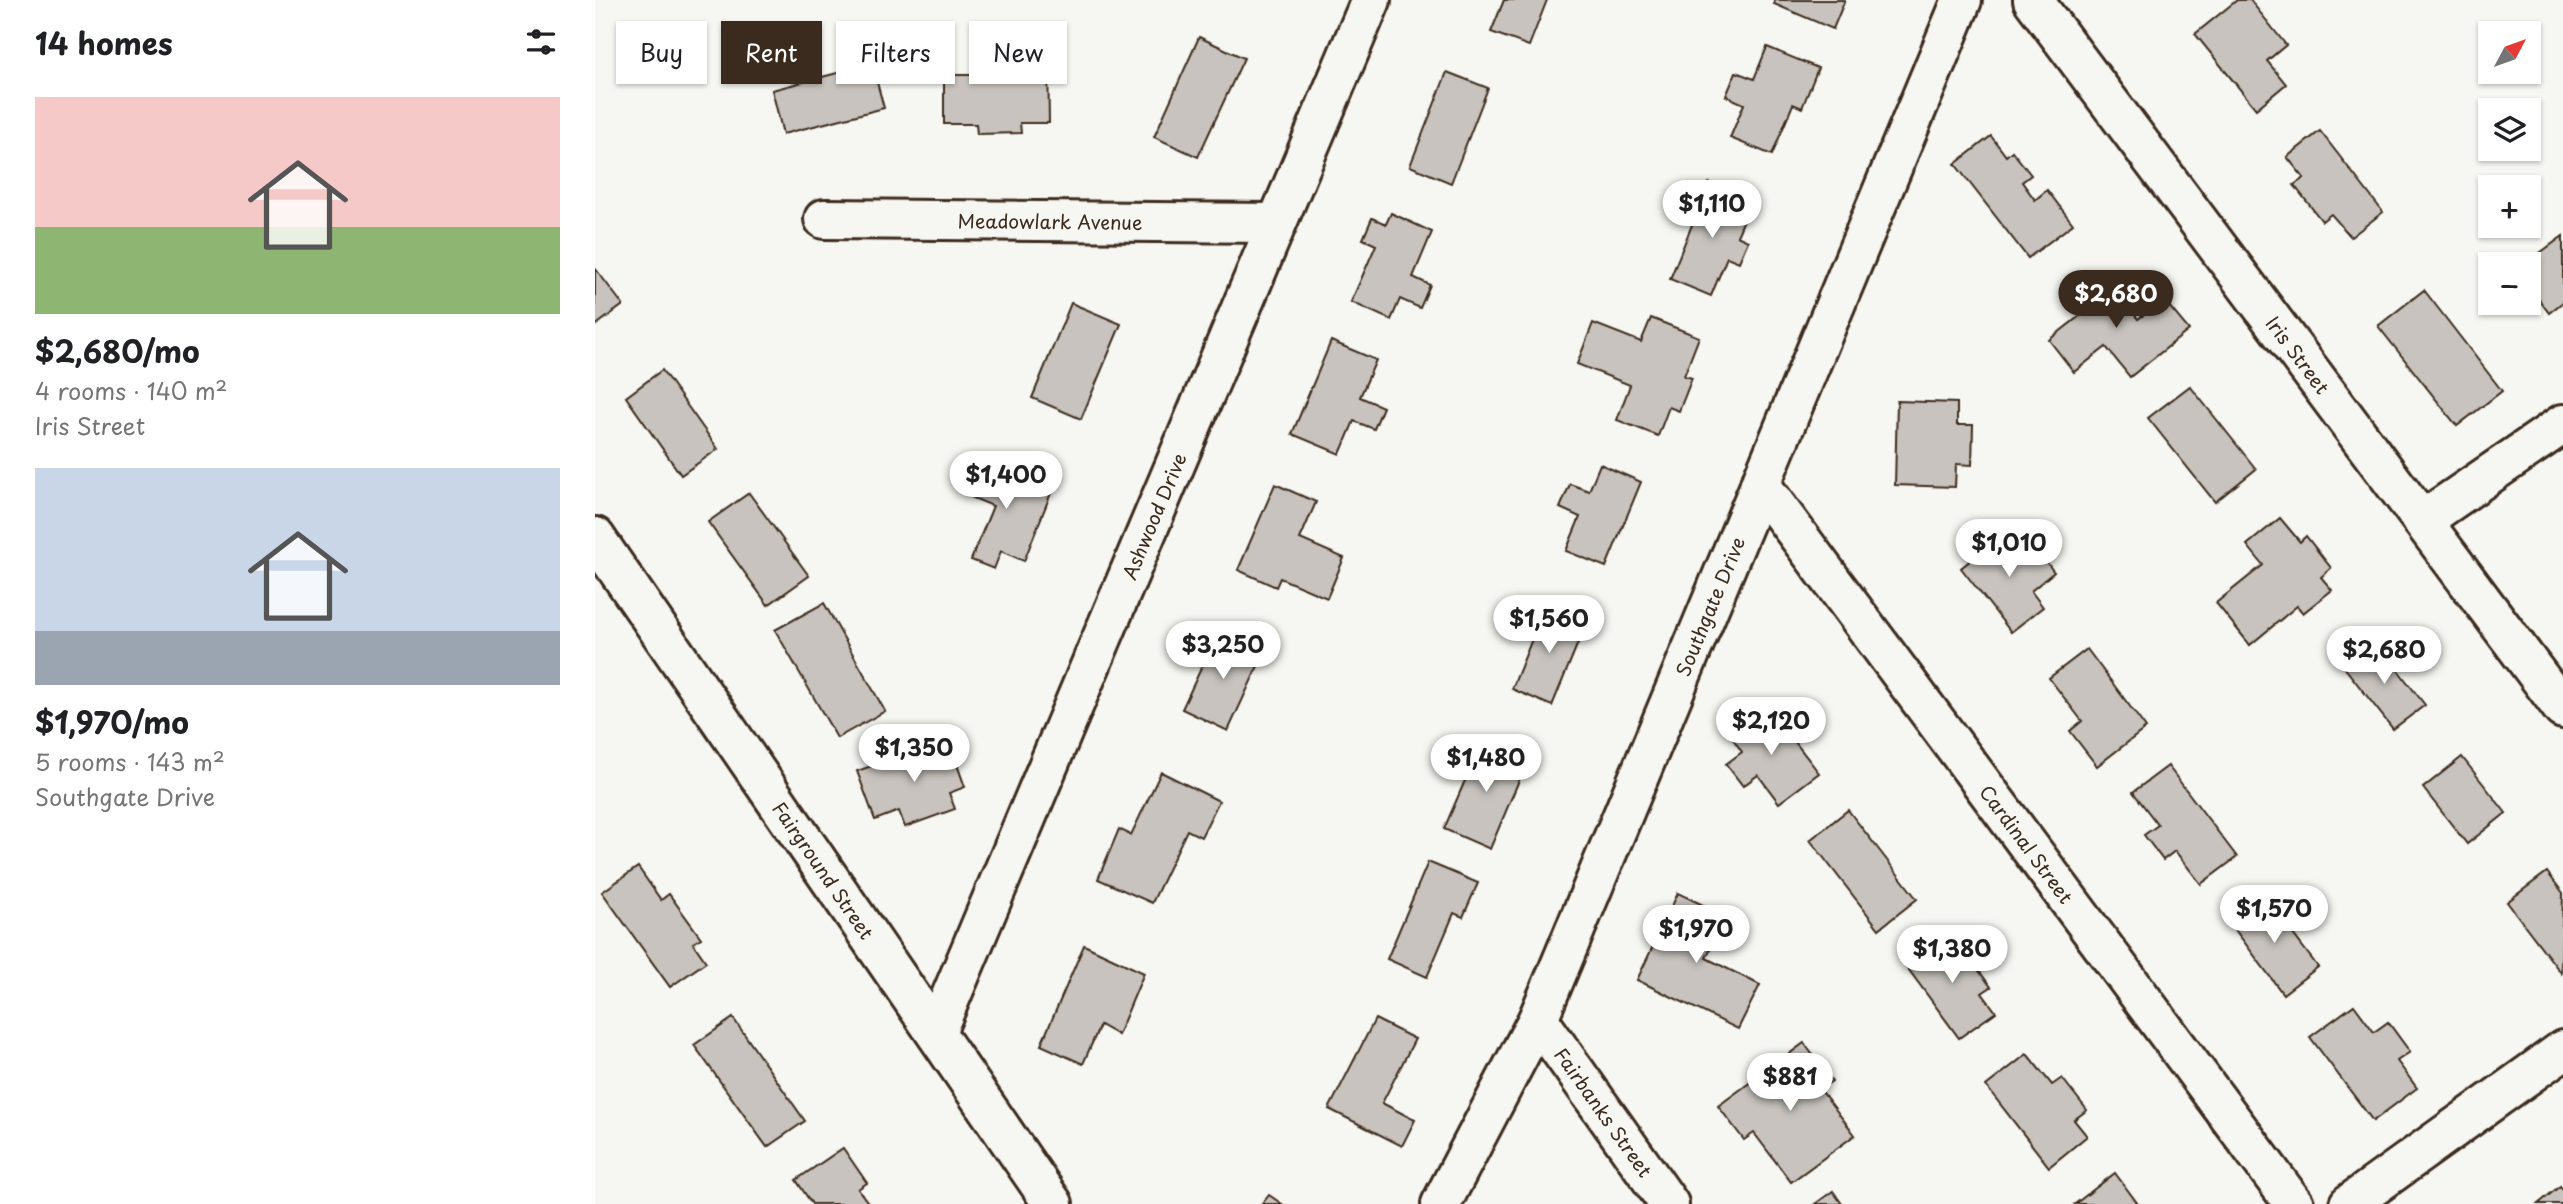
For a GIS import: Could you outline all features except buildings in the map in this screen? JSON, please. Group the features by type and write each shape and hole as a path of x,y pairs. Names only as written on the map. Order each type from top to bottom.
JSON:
{"street":[{"name":"Ashwood Drive","path":"936,1032 1371,0"},
{"name":"Southgate Drive","path":"1441,1204 1538,1018 1962,0"},
{"name":"Iris Street","path":"2033,0 2563,709"},
{"name":"Meadowlark Avenue","path":"824,219 1275,223"},
{"path":"2423,520 2563,424"},
{"name":"Cardinal Street","path":"1760,484 2294,1204"},
{"name":"Fairground Street","path":"601,560 936,1032 1053,1204"},
{"name":"Fairbanks Street","path":"1538,1018 1669,1204"},
{"path":"2349,1204 2563,1050"}]}
